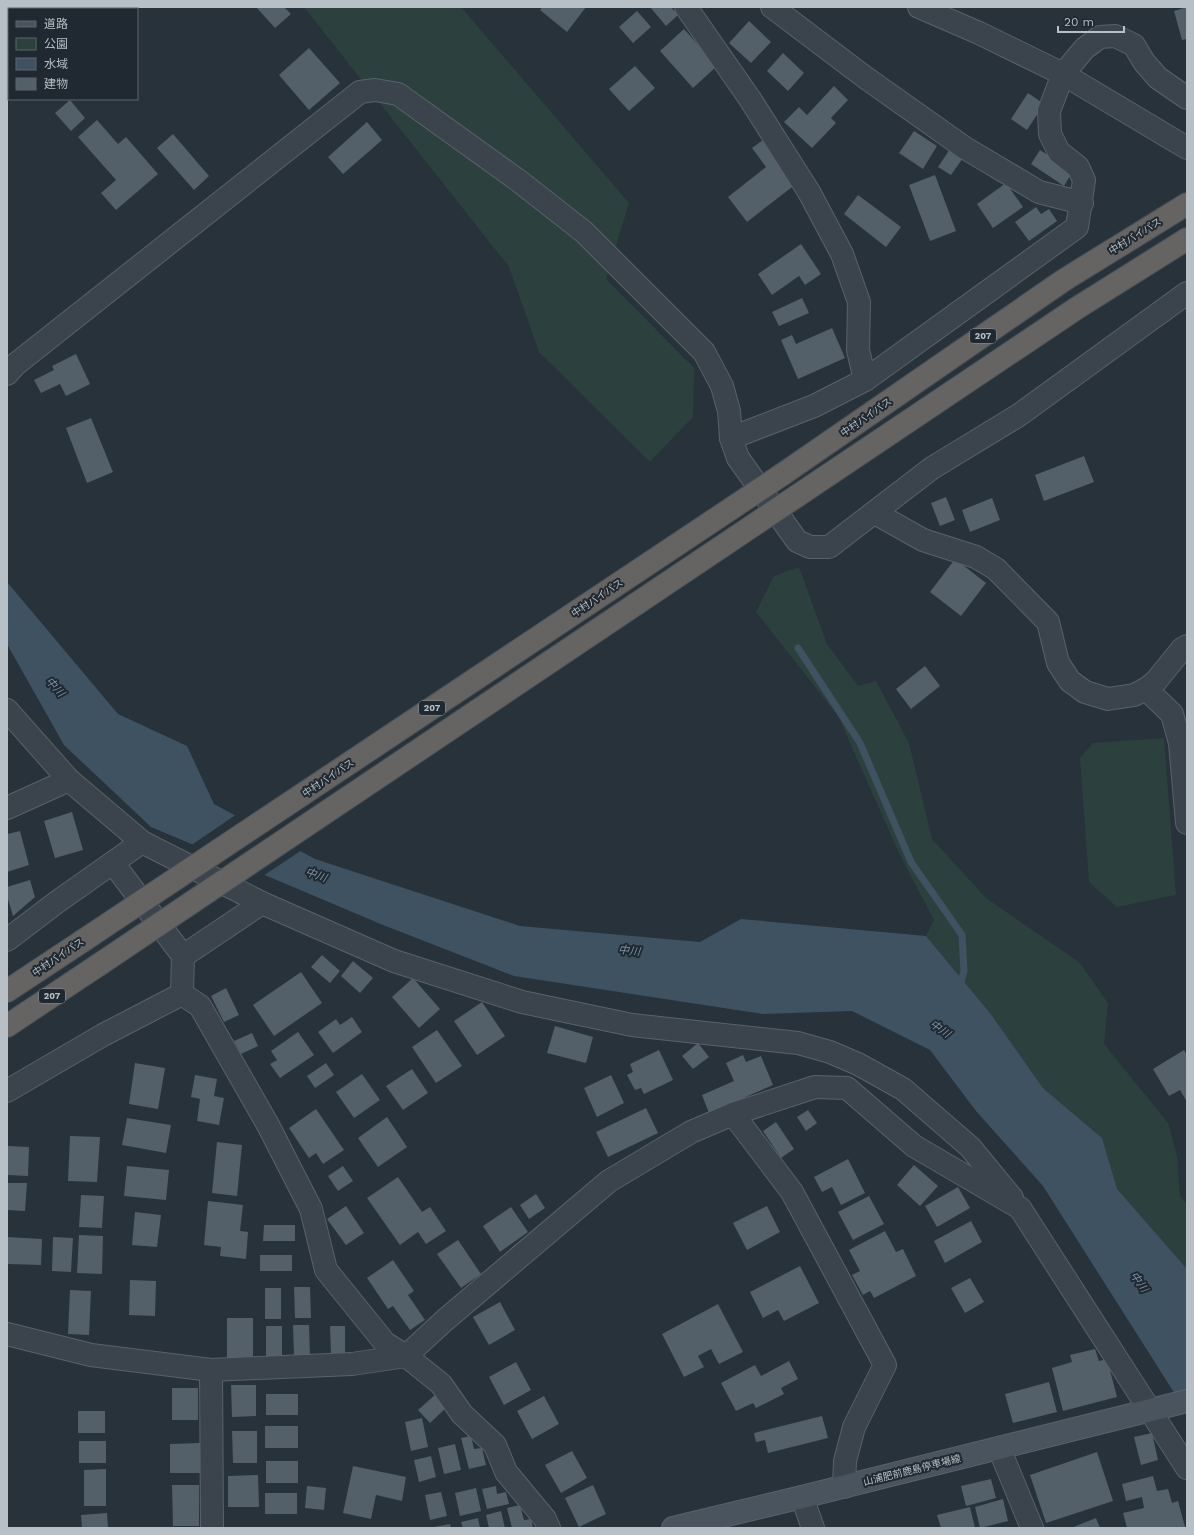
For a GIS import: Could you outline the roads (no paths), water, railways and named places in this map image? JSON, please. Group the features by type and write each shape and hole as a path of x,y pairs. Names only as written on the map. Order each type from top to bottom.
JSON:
{"highway":[{"name":"中村バイパス","path":"7,991 783,474 1064,280 1187,204"},
{"name":"207","path":"7,1026 1077,308 1187,239"}],"main road":[{"name":"山浦肥前鹿島停車場線","path":"673,1528 844,1487 1187,1401"}],"street":[{"path":"686,7 755,106 809,192 842,254 859,302 858,350 865,380"},
{"path":"772,7 866,78 965,148 1039,192 1082,203"},
{"path":"919,7 979,33 1063,74 1187,148"},
{"path":"731,438 814,406 865,380 1077,227 1082,203 1084,180 1078,167 1059,152 1050,134 1049,112 1063,74 1085,48 1100,37 1115,36 1134,45 1144,62 1158,78 1187,98"},
{"path":"7,374 16,364 360,92 375,90 398,94 519,181 584,232 704,352 722,386 729,411 731,438 738,458 797,541 810,547 829,546 875,513 932,468 1019,415 1187,293"},
{"path":"875,513 923,540 976,557 996,569 1048,622 1058,664 1070,681 1085,692 1108,699 1134,695 1146,689 1156,681 1182,649 1187,646"},
{"path":"1146,689 1172,714 1180,743 1187,823"},
{"path":"7,710 69,780 142,842 262,903 394,961 522,1002 632,1025 798,1044 830,1052 858,1064 903,1089 970,1146 1020,1208 1187,1468"},
{"path":"7,808 69,780"},
{"path":"7,940 142,842"},
{"path":"113,863 183,956 182,994"},
{"path":"183,956 262,903"},
{"path":"7,1091 103,1035 182,994"},
{"path":"182,994 200,1006 268,1125 311,1209 326,1270 385,1344 406,1356 441,1384 462,1414 495,1445 506,1472 545,1519 549,1528"},
{"path":"848,1088 858,1064"},
{"path":"7,1334 91,1355 211,1370 352,1364 406,1356 445,1320 609,1182 691,1132 733,1114 815,1087 848,1088 914,1146 1020,1208"},
{"path":"733,1114 792,1192 884,1365 854,1427 845,1461 844,1487"},
{"path":"211,1370 212,1528"},
{"path":"999,1448 1032,1528"},
{"path":"802,1497 813,1528"}],"water":[{"name":"中川","path":"7,582 118,714 187,746 214,804 315,859 520,926 700,942 741,919 926,936 990,1013 1043,1088 1102,1138 1117,1189 1187,1269 1187,1413 1043,1186 976,1111 930,1050 852,1011 763,1014 514,976 383,925 151,827 64,745 7,644"}],"waterway":[{"path":"798,648 860,743 911,862 962,935 964,971 960,986"}]}
